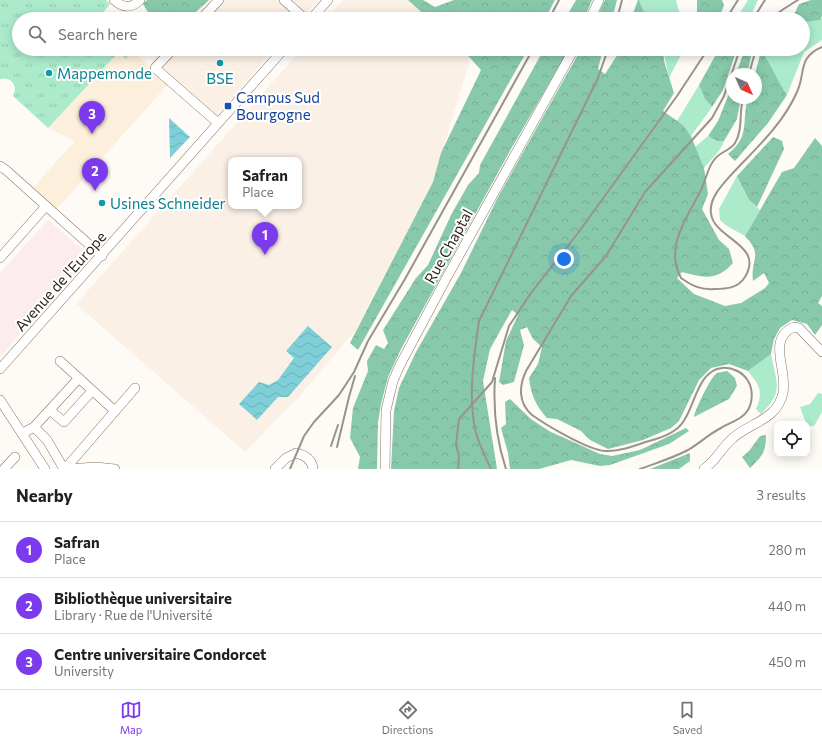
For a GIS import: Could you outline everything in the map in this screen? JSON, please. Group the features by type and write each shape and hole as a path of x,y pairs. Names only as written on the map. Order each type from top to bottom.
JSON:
{"street":[{"path":"114,0 126,7 131,6 140,0"},
{"path":"208,12 219,0"},
{"path":"284,0 297,12"},
{"path":"317,12 328,0"},
{"path":"593,12 599,0"},
{"path":"166,56 155,68 218,123"},
{"name":"Avenue de l'Europe","path":"0,369 102,256 278,56"},
{"name":"Rue Chaptal","path":"385,469 386,410 396,375 447,277 570,56"},
{"path":"0,166 102,256"},
{"path":"0,258 46,206"},
{"path":"704,469 718,458 731,439 766,419 777,407 783,392 784,382 779,348 780,339 784,333 794,327 799,328 822,352"},
{"path":"60,361 115,411"},
{"path":"23,433 34,426 79,378"},
{"path":"34,426 47,440 64,469 135,388"},
{"path":"50,410 64,422 92,391"},
{"path":"0,400 23,433 45,469"},
{"path":"276,469 286,458 296,453 308,458 312,464 312,469"},
{"path":"4,469 15,456"},
{"path":"68,469 96,467 115,469"}],"shaded area":[{"path":"209,0 317,0 307,12 197,12"},
{"path":"343,0 408,0 421,12 332,12"},
{"path":"115,56 122,56 126,59 129,56 138,56 168,84 56,210 32,189 75,141 48,128"},
{"path":"157,56 268,56 215,117 152,62"},
{"path":"296,56 470,56 471,57 433,182 356,330 296,400 245,452 76,304"},
{"path":"48,220 84,251 85,258 0,357 0,273"}],"green space":[{"path":"0,0 106,0 110,4 104,12 12,12 12,56 115,56 48,128 13,96 15,89 12,82 8,79 0,79"},
{"path":"147,0 209,0 196,12 148,12 143,4"},
{"path":"408,0 423,0 435,7 454,0 555,0 549,12 421,12"},
{"path":"576,0 592,0 587,12 569,12"},
{"path":"605,0 617,0 614,12 599,12"},
{"path":"638,0 639,0 644,12 634,12"},
{"path":"639,0 676,0 679,12 644,12"},
{"path":"697,0 722,0 724,5 722,12 697,12"},
{"path":"748,0 758,0 752,12 740,12"},
{"path":"811,0 822,0 822,16 820,20 810,21 810,12 795,12 799,4"},
{"path":"822,18 822,40 810,48 810,21"},
{"path":"468,56 524,56 358,350 350,343 433,182 441,153 481,70"},
{"path":"540,56 565,56 511,149 401,349 388,377 378,422 377,469 358,469 360,457 350,438 353,408 368,371 367,361 376,345 384,349 388,343 383,330 416,278 428,265 451,215 468,185 479,173 480,165"},
{"path":"577,56 601,56 598,69 605,74 617,56 664,56 674,93 663,111 683,125 691,136 704,168 708,194 702,209 719,240 729,249 733,263 727,269 716,275 704,277 682,272 677,278 694,294 725,306 741,303 765,288 769,283 764,273 753,281 755,253 754,248 745,236 782,172 794,168 815,138 822,146 822,296 818,303 822,306 822,325 815,335 807,324 792,320 780,328 774,339 771,354 748,371 729,364 711,368 699,380 679,421 671,428 643,440 608,449 590,440 581,431 557,419 547,418 540,409 531,390 529,378 538,364 542,347 533,339 527,327 520,330 524,345 514,382 503,385 499,382 506,341 518,315 512,310 490,349 483,381 497,469 391,469 394,411 399,388 416,352 461,273 497,199"},
{"path":"664,56 680,56 669,78"},
{"path":"715,56 735,56 731,68 726,68 726,81 723,90 712,107 705,99 699,85"},
{"path":"742,56 751,56 748,68 738,68"},
{"path":"760,56 764,56 787,95 768,123 735,161 728,154 740,141 743,135 747,104 762,104 762,68 757,68"},
{"path":"764,56 802,56 787,95 780,84"},
{"path":"699,85 705,99 712,107 691,136 683,125 677,121"},
{"path":"726,101 726,104 740,104 737,119 724,141 717,141 708,136 718,121"},
{"path":"708,136 717,141 724,141 704,168 695,147"},
{"path":"773,137 782,141 784,149 757,207 749,200 737,176"},
{"path":"737,176 749,200 760,210 745,236 727,226 720,220 719,209"},
{"path":"771,354 777,386 776,392 769,406 761,414 756,409 760,397 759,388 748,371"},
{"path":"727,371 735,378 737,386 729,399 694,417 714,375"},
{"path":"818,393 822,394 822,412 814,426 810,426 810,421 805,421 800,407 810,404"},
{"path":"510,399 531,419 549,431 600,454 612,456 640,450 686,428 689,431 669,444 610,465 600,466 571,460 539,469 510,469 508,453 501,428 506,424 505,402"},
{"path":"766,435 764,450 758,460 750,468 742,457 749,451 760,436"},
{"path":"690,453 690,461 679,469 650,469"}],"water":[{"path":"169,118 190,137 170,158"},
{"path":"308,326 332,347 288,397 278,397 257,420 239,404 259,382 269,385 278,380 294,358 286,351"}],"railway":[{"path":"553,12 559,0"},
{"path":"619,12 622,0"},
{"path":"730,12 738,0"},
{"path":"757,12 765,0"},
{"path":"780,12 798,0"},
{"path":"810,55 822,47"},
{"path":"290,469 304,436 314,422 339,395 354,372 368,341 405,279 529,56"},
{"path":"491,469 478,439 473,415 472,375 479,321 598,78 606,56"},
{"path":"458,469 459,456 456,445 459,419 492,382 509,326 531,293 578,233 677,96 703,56"},
{"path":"640,469 688,450 717,430 743,416 748,410 752,399 752,391 746,378 730,368 714,370 707,375 702,382 687,415 680,426 668,434 658,438 628,448 611,451 598,450 578,442 532,415 527,410 522,400 522,383 526,371 571,296 606,256 645,192 712,118 724,96 738,56"},
{"path":"751,68 754,56"},
{"path":"742,104 740,127 735,143 733,146 716,157 712,163 701,190 679,233 676,244 676,266 681,278 701,288 728,288 736,286 745,277 749,266 748,257 744,249 714,222 711,213 712,203 716,193 723,184 776,127 784,116 800,85 805,61 809,56"},
{"path":"337,447 355,376"},
{"path":"495,378 494,401 496,424 506,469"},
{"path":"331,446 338,425"}],"place":[{"name":"BSE","path":"220,63"},
{"name":"Mappemonde","path":"49,73"},
{"name":"Campus Sud Bourgogne","path":"228,106"},
{"name":"Centre universitaire Condorcet","path":"92,134"},
{"name":"Bibliothèque universitaire","path":"95,191"},
{"name":"Usines Schneider","path":"102,203"},
{"name":"Safran","path":"265,255"}]}
